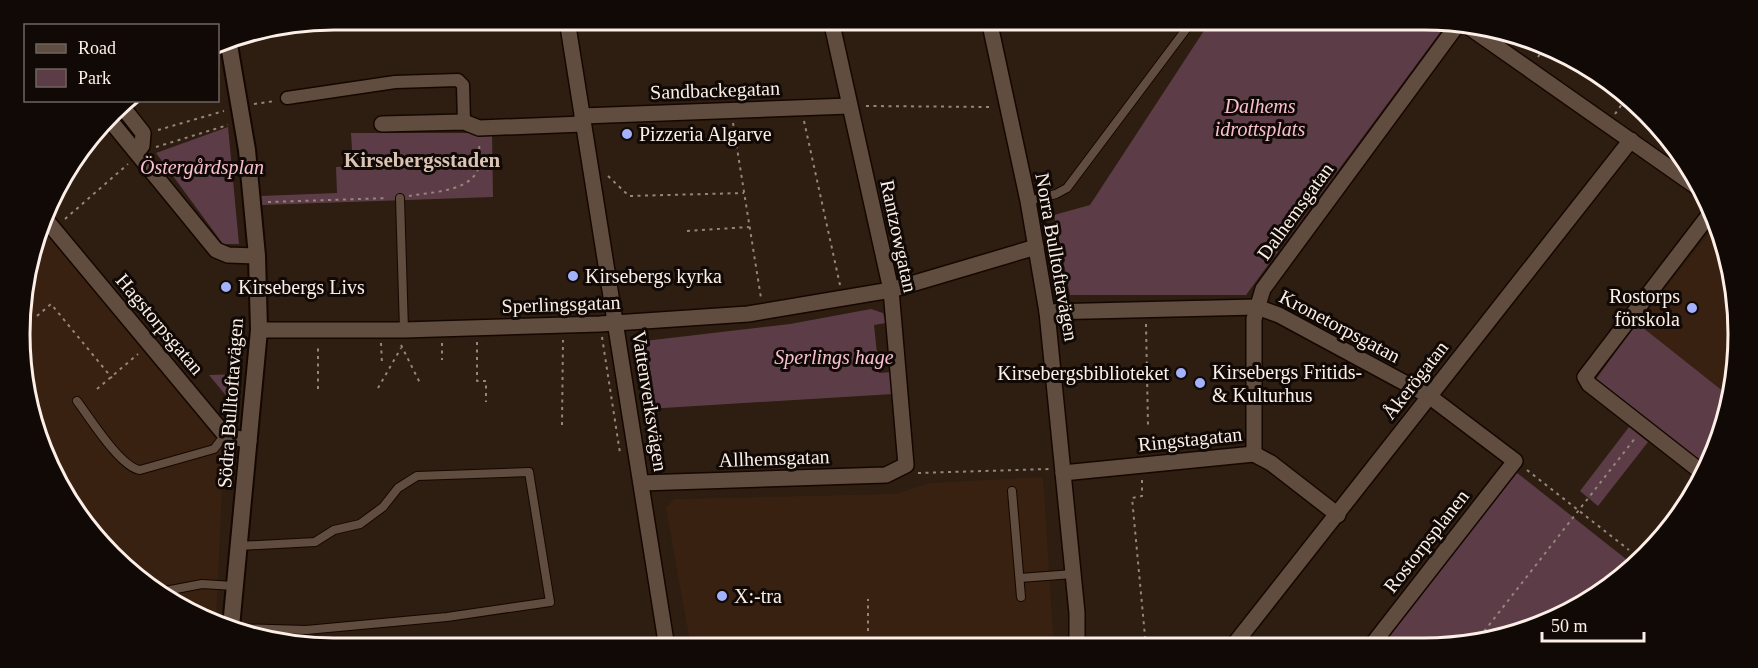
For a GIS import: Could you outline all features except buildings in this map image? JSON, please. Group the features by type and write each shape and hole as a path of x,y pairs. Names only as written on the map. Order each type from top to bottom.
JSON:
{"street":[{"name":"Vattenverksvägen","path":"569,30 665,638"},
{"name":"Rantzowgatan","path":"834,30 855,106 891,290 911,469"},
{"name":"Norra Bulltoftavägen","path":"991,30 1028,201 1047,312 1058,477 1073,574 1077,638"},
{"name":"Dalhemsgatan","path":"1254,454 1254,319 1263,289 1452,32"},
{"path":"1482,36 1685,179"},
{"name":"Södra Bulltoftavägen","path":"230,48 242,109 252,203 257,256 259,330 233,621"},
{"path":"287,98 395,82 458,80 463,85 464,122"},
{"name":"Sandbackegatan","path":"382,124 464,122 479,128 583,120 855,106"},
{"path":"126,112 142,133 142,146 138,153"},
{"path":"114,125 216,250 228,255 257,256"},
{"name":"Åkerögatan","path":"1239,638 1631,140"},
{"path":"1697,468 1588,384 1585,377 1706,219"},
{"name":"Hagstorpsgatan","path":"50,225 225,435"},
{"name":"Sperlingsgatan","path":"259,330 403,336 748,314 891,290 1036,247"},
{"name":"Kronetorpsgatan","path":"1047,312 1257,307 1279,315 1429,396 1515,461"},
{"path":"225,435 249,441"},
{"name":"Ringstagatan","path":"1058,477 1141,465 1254,454 1271,463 1338,515"},
{"name":"Rostorpsplanen","path":"1377,638 1515,461"},
{"name":"Allhemsgatan","path":"641,483 886,475 911,469"}],"lane":[{"path":"1028,201 1056,194 1066,188 1185,30"},
{"path":"400,198 403,336"},
{"path":"77,401 120,457 134,469 140,470 214,449 225,435"},
{"path":"239,546 315,542 334,530 360,524 384,507 398,488 417,476 529,472 550,602 447,617 306,630 255,628"},
{"path":"1012,491 1021,597"},
{"path":"1020,578 1073,574"},
{"path":"170,590 202,584 236,586"}],"path":[{"path":"253,105 287,98"},
{"path":"1608,123 1623,104"},
{"path":"855,106 992,107"},
{"path":"155,131 231,109"},
{"path":"804,118 841,290"},
{"path":"732,120 762,303"},
{"path":"156,147 234,123"},
{"path":"252,203 400,198 454,188 472,180 480,166 479,128"},
{"path":"50,225 138,153"},
{"path":"608,176 629,196 744,193"},
{"path":"687,231 749,227"},
{"path":"37,316 51,304 112,378"},
{"path":"1146,309 1148,425"},
{"path":"378,388 400,348 403,336"},
{"path":"562,337 562,424"},
{"path":"477,339 477,381 486,381 486,402"},
{"path":"442,340 442,360"},
{"path":"381,341 382,364"},
{"path":"318,342 318,389"},
{"path":"97,389 149,344"},
{"path":"400,348 421,385"},
{"path":"1483,632 1580,512 1644,426"},
{"path":"1515,461 1634,554"},
{"path":"1141,465 1142,496 1132,498 1145,638"},
{"path":"911,469 1058,477"},
{"path":"868,599 868,631"}],"shaded area":[{"path":"53,219 229,431 223,469 216,614 165,587 119,549 81,503 53,450 40,413 36,393 30,334 36,275 40,255"},
{"name":"Rostorps förskola","path":"1710,232 1718,255 1727,314 1727,354 1722,391 1637,323"},
{"path":"1043,477 1053,638 689,638 666,508 674,499 896,494 929,483"}],"green space":[{"name":"Dalhems idrottsplats","path":"1204,30 1441,31 1246,295 1070,295 1054,215 1090,205"},
{"name":"Östergårdsplan","path":"228,127 239,244 223,244 156,153"},
{"path":"351,133 492,133 493,197 262,205 261,196 337,193 336,167 353,166"},
{"name":"Sperlings hage","path":"871,309 883,313 886,323 874,325 879,373 891,372 893,394 647,409 636,342 790,324"},
{"path":"1637,323 1722,391 1712,432 1700,461 1596,379"},
{"path":"240,374 238,410 209,375"},
{"path":"1629,427 1648,442 1598,506 1580,491"},
{"path":"1516,472 1627,560 1593,587 1558,607 1522,622 1464,635 1384,638"}],"place":[{"name":"Pizzeria Algarve","path":"627,134"},
{"name":"Kirsebergs kyrka","path":"573,276"},
{"name":"Kirsebergs Livs","path":"226,287"},
{"name":"Rostorps förskola","path":"1692,308"},
{"name":"Kirsebergsbiblioteket","path":"1181,373"},
{"name":"Kirsebergs Fritids- & Kulturhus","path":"1200,383"},
{"name":"X:-tra","path":"722,596"}],"district":[{"name":"Kirsebergsstaden","path":"422,160"}]}
